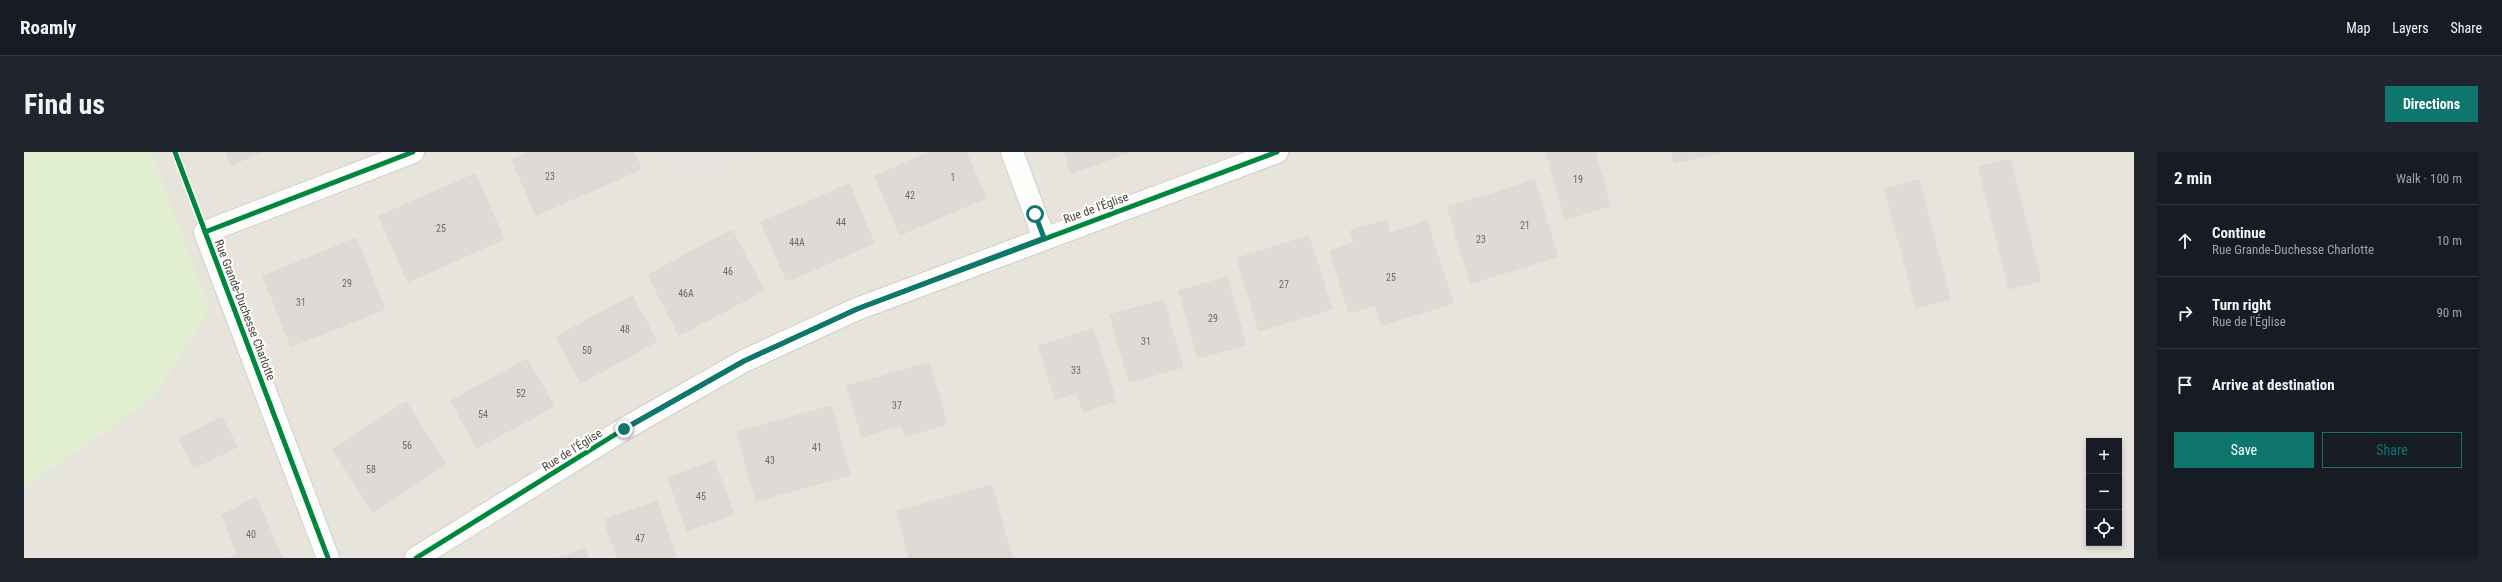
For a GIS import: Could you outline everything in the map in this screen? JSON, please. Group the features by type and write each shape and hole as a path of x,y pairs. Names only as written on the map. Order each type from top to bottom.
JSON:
{"street":[{"name":"Rue Grande-Duchesse Charlotte","path":"328,558 205,232 413,152"},
{"path":"1012,152 1044,238"},
{"name":"Rue de l'Église","path":"416,558 624,429 744,361 857,309 1277,152"}],"shaded area":[{"path":"151,152 2134,152 2134,558 24,558 24,488 154,397 209,309"},
{"path":"658,152 753,152 673,187"}],"green space":[{"path":"24,152 151,152 209,309 154,397 24,488"}],"building":[{"path":"226,152 263,152 231,165"},
{"path":"529,152 571,152 589,192 536,215 512,160"},
{"path":"571,152 634,152 641,169 589,192"},
{"path":"931,152 966,152 986,198 946,215 921,156"},
{"path":"1064,152 1131,152 1071,173"},
{"path":"1546,152 1595,152 1610,206 1565,219"},
{"path":"1672,152 1722,152 1674,163"},
{"path":"921,156 946,215 900,235 875,176"},
{"path":"2010,159 2041,281 2009,289 1978,167"},
{"path":"475,174 504,239 408,282 379,216"},
{"path":"1534,180 1558,256 1514,270 1491,194"},
{"path":"1919,180 1950,299 1916,308 1885,189"},
{"path":"849,184 874,243 834,261 808,202"},
{"path":"1491,194 1514,270 1471,283 1447,207"},
{"path":"808,202 834,261 787,281 761,222"},
{"path":"1386,220 1390,233 1427,221 1453,303 1382,325 1375,305 1349,313 1330,251 1354,243 1350,231"},
{"path":"732,230 764,290 724,312 692,251"},
{"path":"1309,236 1332,309 1259,331 1237,258"},
{"path":"356,238 385,309 338,328 310,257"},
{"path":"692,251 724,312 679,335 648,275"},
{"path":"310,257 338,328 291,346 263,276"},
{"path":"1227,277 1246,345 1198,358 1179,291"},
{"path":"632,296 657,341 619,362 594,316"},
{"path":"1163,300 1183,367 1129,382 1110,315"},
{"path":"594,316 619,362 581,383 556,337"},
{"path":"1093,329 1116,401 1083,412 1077,393 1055,400 1039,346"},
{"path":"527,359 554,406 516,427 489,380"},
{"path":"929,363 947,424 906,436 902,425 862,437 847,386"},
{"path":"489,380 516,427 477,448 451,401"},
{"path":"406,402 446,464 409,488 369,426"},
{"path":"831,406 850,475 803,488 784,419"},
{"path":"222,417 237,447 194,468 179,439"},
{"path":"784,419 803,488 756,501 737,432"},
{"path":"369,426 409,488 373,512 333,450"},
{"path":"714,461 734,514 687,531 668,478"},
{"path":"992,485 1012,558 909,558 897,511"},
{"path":"256,497 282,558 229,558 237,554 222,515"},
{"path":"657,501 676,556 670,558 617,558 604,520"},
{"path":"585,549 588,558 558,558"}],"cycle path":[{"path":"175,152 328,558"},
{"path":"205,232 413,152"},
{"path":"416,558 624,429 744,361 857,309 1277,152"}],"route":[{"path":"624,429 744,361 857,309 1044,238 1035,214"}]}
